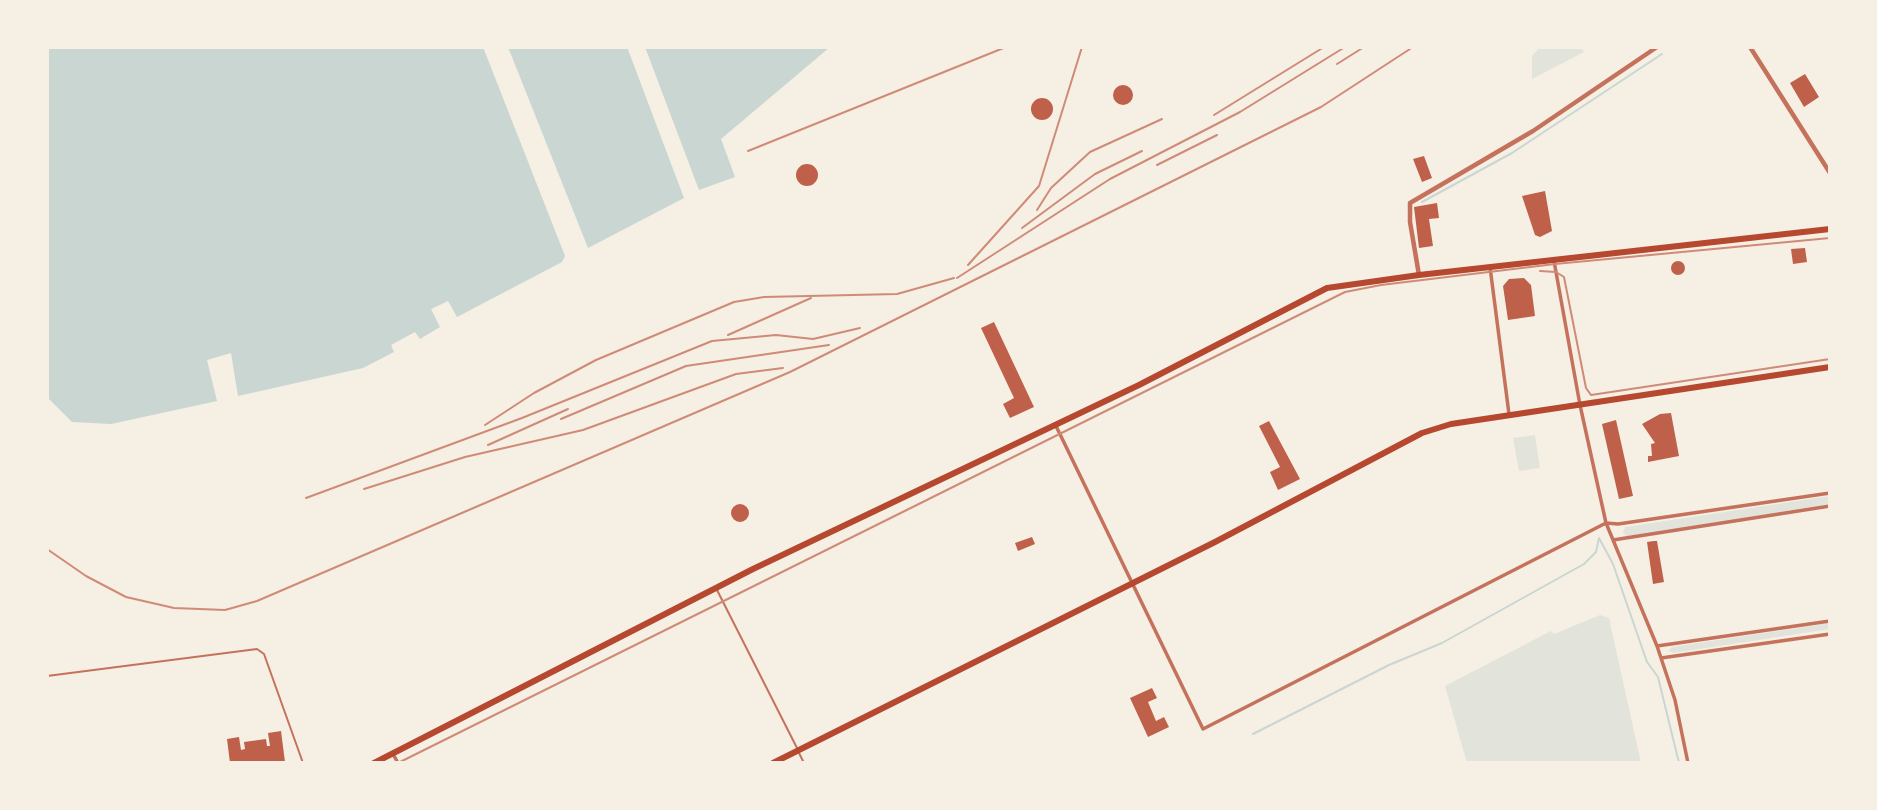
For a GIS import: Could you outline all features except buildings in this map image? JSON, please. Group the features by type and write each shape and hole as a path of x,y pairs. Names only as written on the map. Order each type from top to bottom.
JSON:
{"main road":[{"path":"374,763 717,589 1056,425 1327,288 1419,275 1830,229"},
{"path":"773,763 1132,584 1422,433 1451,424 1830,368"}],"street":[{"path":"1419,275 1410,222 1410,203 1533,131 1657,47"},
{"path":"1751,47 1830,173"},
{"path":"1554,261 1580,405 1606,523 1657,646 1675,700 1688,763"},
{"path":"1490,267 1510,416"},
{"path":"1056,425 1203,729 1585,531 1606,523 1618,524 1830,493"},
{"path":"1613,540 1830,506"},
{"path":"1657,646 1830,621"},
{"path":"1661,658 1830,634"},
{"path":"393,754 398,763"}],"lane":[{"path":"717,589 804,763"},
{"path":"47,676 257,649 264,654 303,763"}],"shaded area":[{"path":"47,47 483,47 565,256 562,262 457,317 448,301 431,309 440,327 420,339 415,332 391,345 394,352 363,368 238,396 231,353 207,360 217,401 111,424 72,422 47,397"},
{"path":"508,47 627,47 684,198 588,248"},
{"path":"645,47 830,47 721,139 735,177 699,190"},
{"path":"1540,47 1581,47 1584,52 1532,79 1532,56"},
{"path":"1535,435 1540,468 1519,471 1513,438"},
{"path":"1830,496 1830,504 1627,537 1623,532 1625,527"},
{"path":"1600,615 1609,618 1641,763 1467,763 1445,686 1551,631 1554,634"},
{"path":"1830,623 1830,629 1674,653 1668,651 1672,647"}],"waterway":[{"path":"1422,202 1512,153 1662,54"},
{"path":"1253,734 1389,665 1442,643 1584,564 1596,552 1599,538 1613,564 1647,662 1658,677 1679,763"}],"tram line":[{"path":"398,763 1345,292 1381,285 1555,264 1830,238"},
{"path":"1540,271 1556,272 1564,277 1586,388 1591,395 1830,359"}],"railway":[{"path":"748,151 1006,47"},
{"path":"968,265 1039,186 1082,47"},
{"path":"1214,115 1324,47"},
{"path":"957,278 1110,179 1240,112 1345,47"},
{"path":"1337,64 1364,47"},
{"path":"47,549 86,576 126,597 174,608 225,610 257,601 790,372 1321,107 1413,47"},
{"path":"1037,210 1051,188 1090,152 1162,119"},
{"path":"1157,165 1217,135"},
{"path":"1022,228 1095,174 1142,151"},
{"path":"485,425 534,393 596,360 734,302 764,297 897,294 954,278"},
{"path":"728,335 811,298"},
{"path":"306,498 522,418 712,341 776,335 813,339 860,328"},
{"path":"561,419 686,366 829,345"},
{"path":"364,489 465,457 583,430 736,374 783,368"},
{"path":"488,445 568,409"}]}
